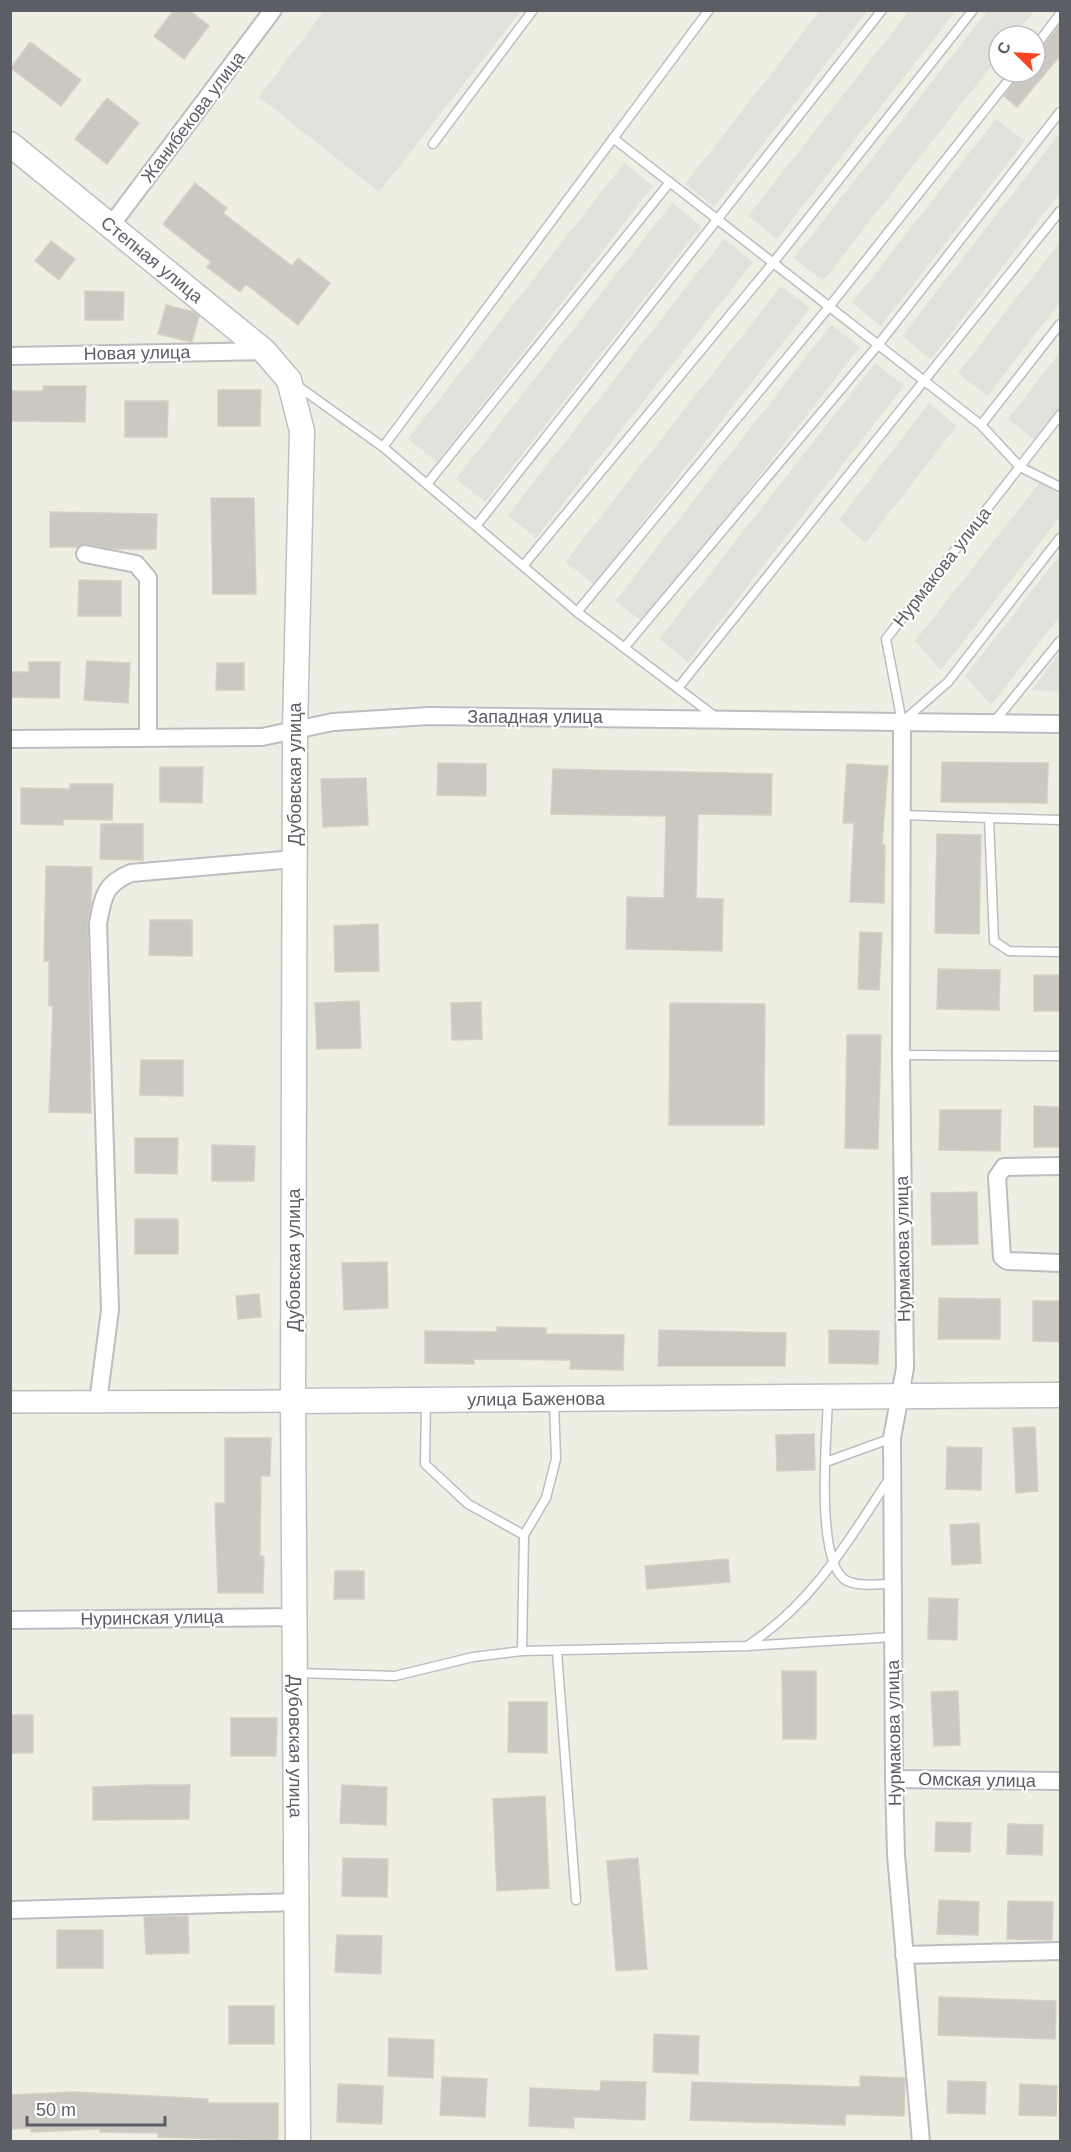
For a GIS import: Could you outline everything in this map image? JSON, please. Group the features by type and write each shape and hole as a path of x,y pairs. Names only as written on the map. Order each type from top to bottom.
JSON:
{"main road":[{"name":"Степная улица","path":"10,144 112,224 264,351 289,380"},
{"name":"Дубовская улица","path":"289,380 302,431 294,859 293,1401 298,2142"},
{"name":"улица Баженова","path":"293,1401 1060,1395"}],"street":[{"name":"Жанибекова улица","path":"112,224 273,10"},
{"name":"Новая улица","path":"10,356 264,351"},
{"path":"85,554 136,564 148,578 148,737"},
{"name":"Западная улица","path":"10,739 262,737 333,722 429,716 1060,724"},
{"name":"Нурмакова улица","path":"902,722 900,1055 905,1368 892,1438 894,1779 896,1855 921,2142"},
{"path":"98,1402 110,1310 98,924 102,897 114,880 131,873 294,859"},
{"path":"1060,1166 1004,1167 997,1177 1002,1257 1007,1262 1060,1263"},
{"name":"улица Баженова","path":"10,1402 293,1401"},
{"name":"Нуринская улица","path":"10,1620 294,1617"},
{"name":"Омская улица","path":"894,1779 1060,1781"},
{"path":"10,1910 296,1902"},
{"path":"904,1955 1060,1951"}],"lane":[{"path":"433,144 533,10"},
{"path":"383,447 709,10"},
{"path":"476,526 882,10"},
{"path":"523,566 773,263 973,10"},
{"path":"1047,31 1060,14"},
{"path":"577,612 829,307 1006,84"},
{"path":"624,648 878,345 1060,112"},
{"path":"613,138 981,425 1020,467 1060,487"},
{"path":"427,484 670,182"},
{"path":"678,688 926,382 1060,211"},
{"path":"981,425 1060,324"},
{"path":"289,380 383,447 577,612 717,718"},
{"name":"Нурмакова улица","path":"902,722 886,639 1060,415"},
{"path":"902,722 948,682 1060,538"},
{"path":"993,723 1060,641"},
{"path":"903,815 1060,820"},
{"path":"989,818 994,941 1009,951 1060,952"},
{"path":"900,1055 1060,1056"},
{"path":"828,1398 825,1509 833,1563 847,1580 860,1584 893,1584"},
{"path":"522,1651 524,1535 546,1498 556,1459 554,1399"},
{"path":"426,1400 425,1464 468,1504 524,1535"},
{"path":"826,1462 892,1438"},
{"path":"747,1646 773,1629 798,1607 833,1563 892,1475"},
{"path":"295,1673 395,1676 473,1658 522,1651 747,1646 893,1637"},
{"path":"556,1652 576,1900"}],"shaded area":[{"path":"988,10 1034,11 1024,24 987,24 987,71 823,281 794,258"},
{"path":"324,11 521,11 379,192 259,97"},
{"path":"820,11 867,11 714,207 685,184"},
{"path":"909,11 954,11 777,239 748,216"},
{"path":"996,119 1025,141 881,326 852,303"},
{"path":"1060,133 1060,193 931,359 902,336"},
{"path":"624,163 653,186 437,462 408,439"},
{"path":"672,203 701,226 485,502 456,479"},
{"path":"724,239 753,262 536,538 508,515"},
{"path":"1060,242 1060,302 987,396 958,373"},
{"path":"781,286 810,308 594,584 565,562"},
{"path":"831,325 860,347 644,623 615,601"},
{"path":"1060,352 1060,412 1037,442 1008,419"},
{"path":"875,363 904,386 688,662 659,639"},
{"path":"929,403 957,426 866,543 839,520"},
{"path":"1041,481 1060,496 1060,517 941,670 915,641"},
{"path":"1060,555 1060,616 991,705 965,676"},
{"path":"1060,652 1060,691 1032,690"}],"building":[{"path":"174,10 189,10 209,26 184,59 154,36"},
{"path":"1060,24 1060,56 1047,71 1047,42"},
{"path":"30,42 81,80 61,106 11,68"},
{"path":"1012,84 1036,84 1017,107 1004,96"},
{"path":"107,98 139,123 107,164 75,139"},
{"path":"195,183 227,208 223,213 292,266 298,258 330,283 298,325 246,284 240,292 207,267 211,262 163,224"},
{"path":"51,241 75,259 59,280 35,261"},
{"path":"85,291 124,292 123,320 85,320"},
{"path":"166,305 194,312 199,316 192,342 158,334"},
{"path":"43,386 86,386 85,422 10,421 10,391 43,391"},
{"path":"218,390 261,390 260,426 218,426"},
{"path":"125,401 168,401 167,437 125,437"},
{"path":"211,498 254,498 256,594 213,594"},
{"path":"50,512 157,514 156,549 114,549 86,544 77,547 50,547"},
{"path":"79,580 121,581 121,616 78,616"},
{"path":"87,661 130,663 128,703 84,700"},
{"path":"29,662 60,662 59,698 10,697 10,672 29,672"},
{"path":"217,663 244,663 244,690 216,690"},
{"path":"942,762 1048,763 1047,803 941,802"},
{"path":"438,763 486,764 486,796 437,795"},
{"path":"847,764 888,766 882,845 885,845 884,903 850,902 854,823 843,823"},
{"path":"160,767 203,767 202,803 160,802"},
{"path":"553,769 772,774 771,815 698,814 696,898 723,899 722,951 626,949 627,897 664,898 666,816 551,814"},
{"path":"366,778 368,825 323,827 321,779"},
{"path":"70,784 113,784 112,820 63,819 63,825 21,824 21,788 70,789"},
{"path":"101,824 143,824 143,860 100,859"},
{"path":"937,834 981,835 979,934 935,933"},
{"path":"46,866 92,867 88,924 91,1113 49,1112 53,1006 49,1006 49,961 44,961"},
{"path":"150,920 192,920 192,956 149,955"},
{"path":"378,924 379,971 335,972 334,926"},
{"path":"860,932 882,933 879,990 858,989"},
{"path":"938,969 1000,970 999,1010 937,1009"},
{"path":"1034,975 1060,975 1060,1011 1034,1011"},
{"path":"359,1001 361,1048 317,1049 315,1003"},
{"path":"481,1002 482,1039 452,1040 451,1003"},
{"path":"670,1003 765,1004 764,1125 669,1125"},
{"path":"847,1035 881,1035 878,1149 845,1148"},
{"path":"141,1060 183,1060 183,1096 140,1095"},
{"path":"1034,1106 1060,1107 1060,1147 1034,1147"},
{"path":"940,1110 1001,1110 1000,1151 939,1150"},
{"path":"135,1138 178,1138 177,1174 135,1173"},
{"path":"212,1145 255,1146 254,1181 212,1181"},
{"path":"977,1192 978,1244 932,1245 931,1193"},
{"path":"135,1219 178,1219 178,1254 135,1254"},
{"path":"387,1262 388,1308 344,1310 342,1263"},
{"path":"259,1294 261,1317 238,1319 236,1296"},
{"path":"939,1298 1000,1299 1000,1339 938,1339"},
{"path":"1033,1301 1060,1301 1060,1342 1033,1341"},
{"path":"497,1327 546,1328 546,1334 624,1335 623,1370 570,1369 571,1360 474,1359 474,1364 425,1363 425,1331 497,1332"},
{"path":"659,1330 786,1333 785,1366 658,1366"},
{"path":"829,1330 879,1331 878,1364 829,1363"},
{"path":"1035,1427 1038,1491 1016,1493 1013,1428"},
{"path":"814,1434 815,1470 777,1471 776,1435"},
{"path":"225,1438 271,1438 270,1476 261,1476 260,1556 264,1556 263,1593 218,1593 215,1503 225,1503"},
{"path":"947,1447 982,1448 981,1490 946,1489"},
{"path":"979,1523 981,1563 952,1565 950,1525"},
{"path":"728,1559 730,1582 647,1589 645,1566"},
{"path":"335,1571 364,1571 364,1599 334,1599"},
{"path":"929,1598 958,1599 957,1640 928,1639"},
{"path":"782,1671 816,1671 816,1739 783,1739"},
{"path":"958,1691 960,1745 934,1746 931,1692"},
{"path":"509,1702 547,1702 547,1753 508,1752"},
{"path":"10,1715 33,1715 33,1753 10,1753"},
{"path":"231,1718 277,1718 276,1756 231,1756"},
{"path":"190,1785 189,1819 93,1820 93,1787"},
{"path":"342,1785 387,1787 386,1825 340,1823"},
{"path":"545,1796 549,1888 497,1891 493,1799"},
{"path":"936,1822 971,1823 970,1852 935,1851"},
{"path":"1008,1824 1043,1825 1042,1855 1007,1854"},
{"path":"343,1858 388,1859 387,1897 342,1896"},
{"path":"638,1858 647,1969 616,1971 607,1861"},
{"path":"939,1900 979,1902 978,1935 937,1934"},
{"path":"1008,1901 1053,1902 1052,1940 1007,1939"},
{"path":"188,1916 189,1953 146,1954 144,1917"},
{"path":"57,1930 103,1930 103,1968 57,1968"},
{"path":"337,1935 382,1936 381,1974 335,1972"},
{"path":"939,1997 1056,2001 1055,2039 938,2035"},
{"path":"229,2006 274,2006 274,2044 229,2044"},
{"path":"654,2034 699,2036 698,2074 653,2072"},
{"path":"389,2038 434,2040 433,2078 388,2076"},
{"path":"860,2076 905,2078 904,2116 846,2114 845,2125 690,2120 692,2082 860,2087"},
{"path":"442,2077 487,2079 485,2117 440,2115"},
{"path":"601,2081 646,2082 645,2120 574,2117 574,2128 529,2126 530,2088 600,2091"},
{"path":"948,2081 986,2082 985,2114 947,2113"},
{"path":"338,2084 383,2086 382,2124 337,2122"},
{"path":"1020,2084 1057,2086 1056,2116 1019,2115"},
{"path":"74,2092 208,2099 208,2103 278,2103 278,2141 158,2137 158,2133 100,2132 100,2129 31,2132 31,2128 10,2129 10,2095"}]}
